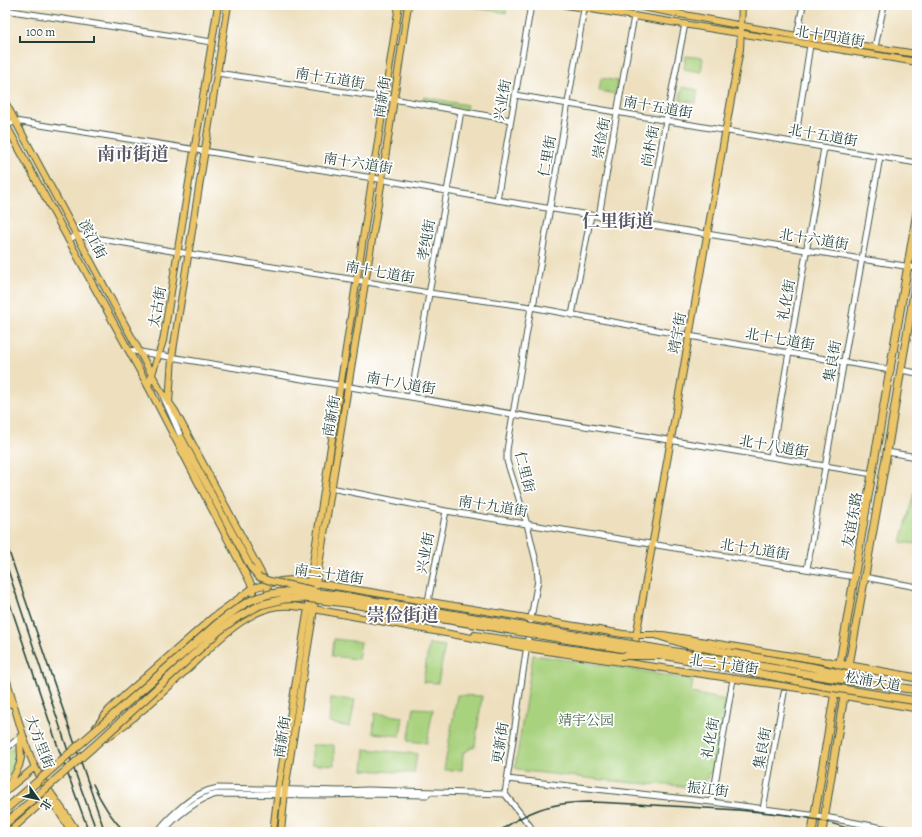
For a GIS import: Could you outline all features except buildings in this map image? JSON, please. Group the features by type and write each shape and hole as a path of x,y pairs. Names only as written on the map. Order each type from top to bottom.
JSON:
{"highway":[{"name":"友谊东路","path":"812,832 839,663 891,370 917,212"},
{"name":"友谊东路","path":"822,832 864,576 917,275"},
{"name":"松浦大道","path":"5,810 87,740 218,623 248,602 269,594 282,592 295,591 338,595 825,677 917,690"},
{"path":"5,824 93,747 219,632 250,610 260,605 284,599 304,598 346,603 668,656 824,689"},
{"path":"657,635 685,644 811,667 917,690"},
{"name":"北二十道街","path":"829,662 917,678"},
{"name":"北二十道街","path":"824,689 834,694 917,708"},
{"name":"松浦大道","path":"824,689 917,701"}],"main road":[{"name":"太古街","path":"148,386 163,341 218,5"},
{"name":"太古街","path":"169,403 172,357 228,5"},
{"name":"南新街","path":"281,832 285,792 340,385 399,5"},
{"name":"南新街","path":"313,583 348,386 382,179 408,5"},
{"name":"北十四道街","path":"566,5 917,62"},
{"name":"北十四道街","path":"631,5 797,36 917,54"},
{"name":"靖宇街","path":"632,664 740,48 742,5"},
{"name":"滨江街","path":"5,102 159,388"},
{"name":"滨江街","path":"6,124 148,386"},
{"path":"148,386 252,588 254,614"},
{"path":"159,388 175,411 267,584 270,607"},
{"path":"181,437 251,568 259,577 270,581 338,595"},
{"name":"南二十道街","path":"87,740 109,710 125,695 212,618 252,588 280,581 292,580 531,618"},
{"path":"93,747 132,720 223,636 254,614 270,607 291,605 372,620 527,645 621,656 668,656"},
{"name":"南新街","path":"273,832 278,792 311,608"},
{"name":"北二十道街","path":"531,618 636,635 657,635 829,662"},
{"name":"北二十道街","path":"527,645 632,664 733,679 824,689"},
{"name":"大方里街","path":"5,675 34,768 77,832"},
{"name":"大方里街","path":"5,689 20,737 34,768 48,797 72,832"},
{"path":"5,791 19,766 21,758 20,737"},
{"path":"5,791 34,768"},
{"path":"9,832 48,797"}],"street":[{"name":"兴业街","path":"497,200 531,5"},
{"path":"797,36 803,5"},
{"path":"873,5 884,6 875,47"},
{"path":"6,8 212,42"},
{"name":"仁里街","path":"531,618 538,580 537,566 527,524 507,461 507,450 512,414 569,104 584,9"},
{"name":"崇俭街","path":"599,216 634,16"},
{"name":"尚朴街","path":"648,225 684,24"},
{"path":"795,142 810,45"},
{"name":"南十五道街","path":"217,72 385,98 511,120"},
{"name":"南十五道街","path":"515,95 725,131"},
{"name":"孝纯街","path":"411,397 462,111"},
{"path":"6,124 15,120"},
{"name":"南十六道街","path":"15,120 204,152 382,179 497,200 707,234"},
{"name":"北十五道街","path":"725,131 917,163"},
{"name":"礼化街","path":"771,458 824,148"},
{"name":"集良街","path":"807,569 880,157"},
{"path":"572,315 591,215"},
{"name":"北十六道街","path":"707,234 917,268"},
{"path":"68,240 77,235"},
{"name":"南十七道街","path":"77,235 188,254 365,281 429,293 532,307 689,336"},
{"name":"北十七道街","path":"689,336 891,370"},
{"name":"南十八道街","path":"128,350 671,440"},
{"path":"901,370 917,373"},
{"path":"159,388 181,437"},
{"name":"北十八道街","path":"671,440 873,474"},
{"path":"887,452 917,457"},
{"name":"南十九道街","path":"331,488 446,511 652,545"},
{"name":"兴业街","path":"428,601 446,511"},
{"name":"北十九道街","path":"652,545 807,569 854,578"},
{"path":"864,576 917,587"},
{"name":"更新街","path":"506,796 507,779 531,618"},
{"name":"礼化街","path":"712,802 733,679"},
{"name":"集良街","path":"763,808 784,693"},
{"path":"5,750 20,737"},
{"name":"振江街","path":"507,779 763,808 815,815 904,832"},
{"path":"158,832 164,823 196,796 209,790 229,787 278,792"},
{"path":"163,832 193,805 211,795 278,792 326,796 367,794 506,796 530,826 533,832"}],"green space":[{"path":"477,5 507,5 506,13 477,8"},
{"path":"686,56 703,58 701,72 684,69"},
{"path":"601,78 618,81 616,94 599,91"},
{"path":"682,87 698,90 696,103 680,100"},
{"path":"424,97 467,105 466,110 423,100"},
{"path":"914,493 917,494 917,544 901,542"},
{"path":"334,639 361,642 358,659 332,656"},
{"path":"429,644 445,646 438,683 423,682"},
{"name":"靖宇公园","path":"533,655 693,680 691,693 726,700 712,773 708,773 707,780 702,781 699,789 675,785 594,779 525,771 515,768"},
{"path":"457,695 482,696 475,746 463,753 462,770 444,770"},
{"path":"331,698 355,700 350,727 329,723"},
{"path":"414,708 433,709 427,743 408,741"},
{"path":"375,713 403,717 400,736 373,733"},
{"path":"16,745 18,754 17,759 11,773 5,781 5,754"},
{"path":"312,745 334,745 334,765 312,764"},
{"path":"365,749 417,754 414,773 363,770"}],"railway":[{"path":"5,540 105,832"},
{"path":"5,561 75,772 97,832"},
{"path":"5,589 59,750 89,832"},
{"path":"93,784 107,810 125,832"},
{"path":"498,832 520,818 540,809 576,802 738,810 784,814 828,822 857,832"}],"district":[{"name":"南市街道","path":"133,154"},
{"name":"仁里街道","path":"618,221"},
{"name":"崇俭街道","path":"403,615"}]}
